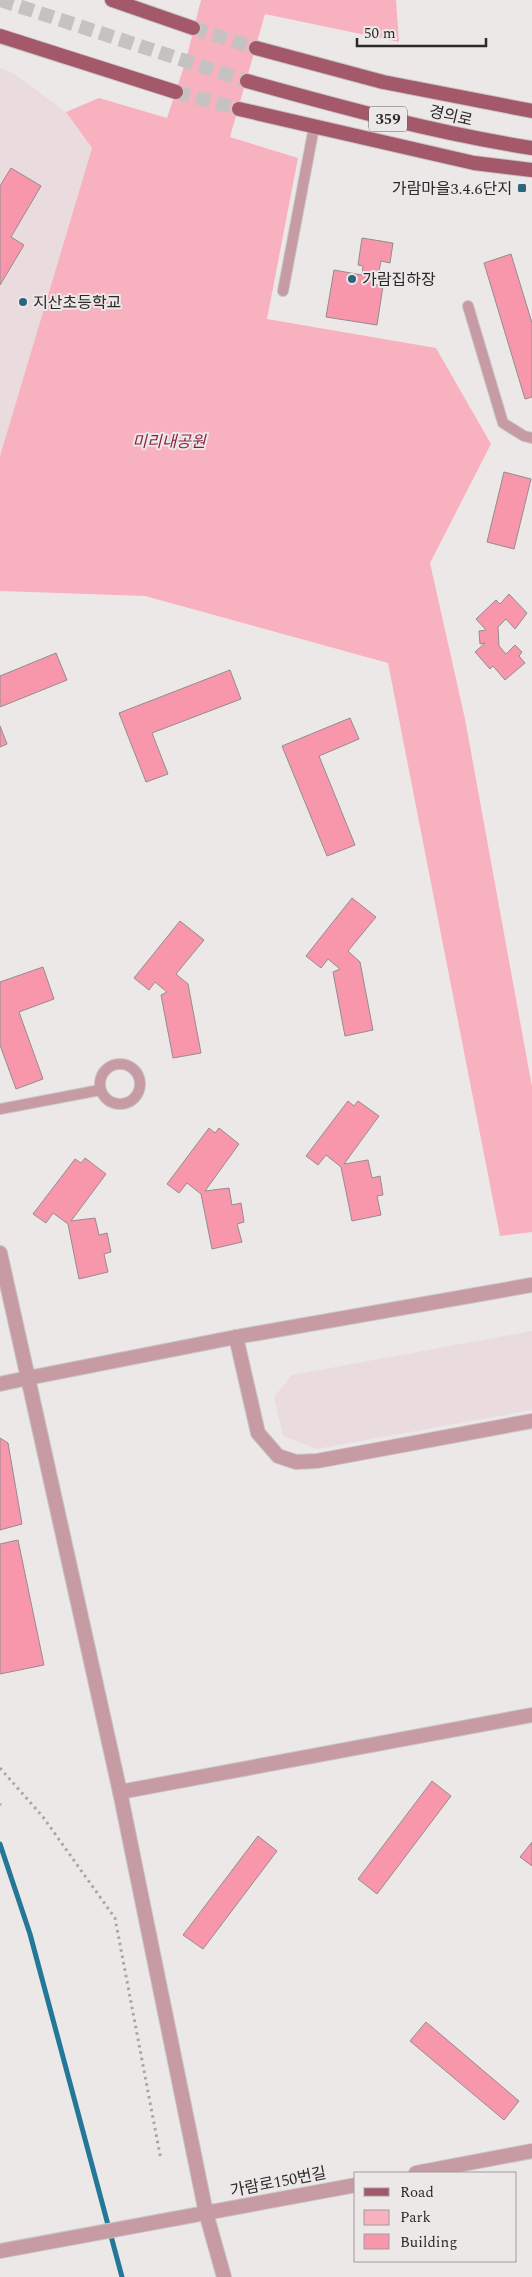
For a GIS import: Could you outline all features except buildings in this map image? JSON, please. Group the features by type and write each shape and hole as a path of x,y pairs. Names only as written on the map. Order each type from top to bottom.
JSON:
{"main road":[{"path":"112,0 193,28"},
{"path":"0,36 176,92"},
{"path":"256,48 383,82 532,111"},
{"name":"경의로","path":"247,81 350,110 490,142 532,148"},
{"path":"238,109 474,163 532,170"}],"street":[{"path":"0,1253 120,1792 206,2213 224,2277"},
{"path":"0,1384 236,1337 532,1285"},
{"path":"236,1337 258,1433 278,1456 296,1462 317,1461 532,1421"},
{"path":"120,1792 532,1715"},
{"path":"421,2172 532,2151"},
{"name":"가람로150번길","path":"0,2251 354,2184"}],"lane":[{"path":"282,291 314,126"},
{"path":"468,306 503,423 524,436 532,438"},
{"path":"123,1064 130,1066 139,1076 139,1090 136,1096 126,1104 113,1103 103,1096 100,1090 101,1076 110,1066 123,1064"},
{"path":"0,1109 100,1090"}],"path":[{"path":"0,1768 43,1817 115,1918 161,2160"}],"shaded area":[{"name":"지산초등학교","path":"0,68 13,73 66,112 92,148 0,456"},
{"path":"532,1331 532,1410 317,1449 283,1436 274,1397 292,1375"}],"green space":[{"name":"미리내공원","path":"201,0 396,0 399,42 265,14 230,137 298,158 267,319 436,348 491,444 430,563 465,719 532,1087 532,1232 500,1236 388,663 145,596 0,591 0,456 92,148 66,112 99,98 167,118 186,60"}],"waterway":[{"path":"0,1844 30,1934 122,2277"}],"tunnel":[{"path":"0,0 247,81"},
{"path":"193,28 256,48"},
{"path":"176,92 239,109"}],"place":[{"name":"가람마을3.4.6단지","path":"522,188"},
{"name":"가람집하장","path":"352,279"},
{"name":"지산초등학교","path":"23,302"}]}
